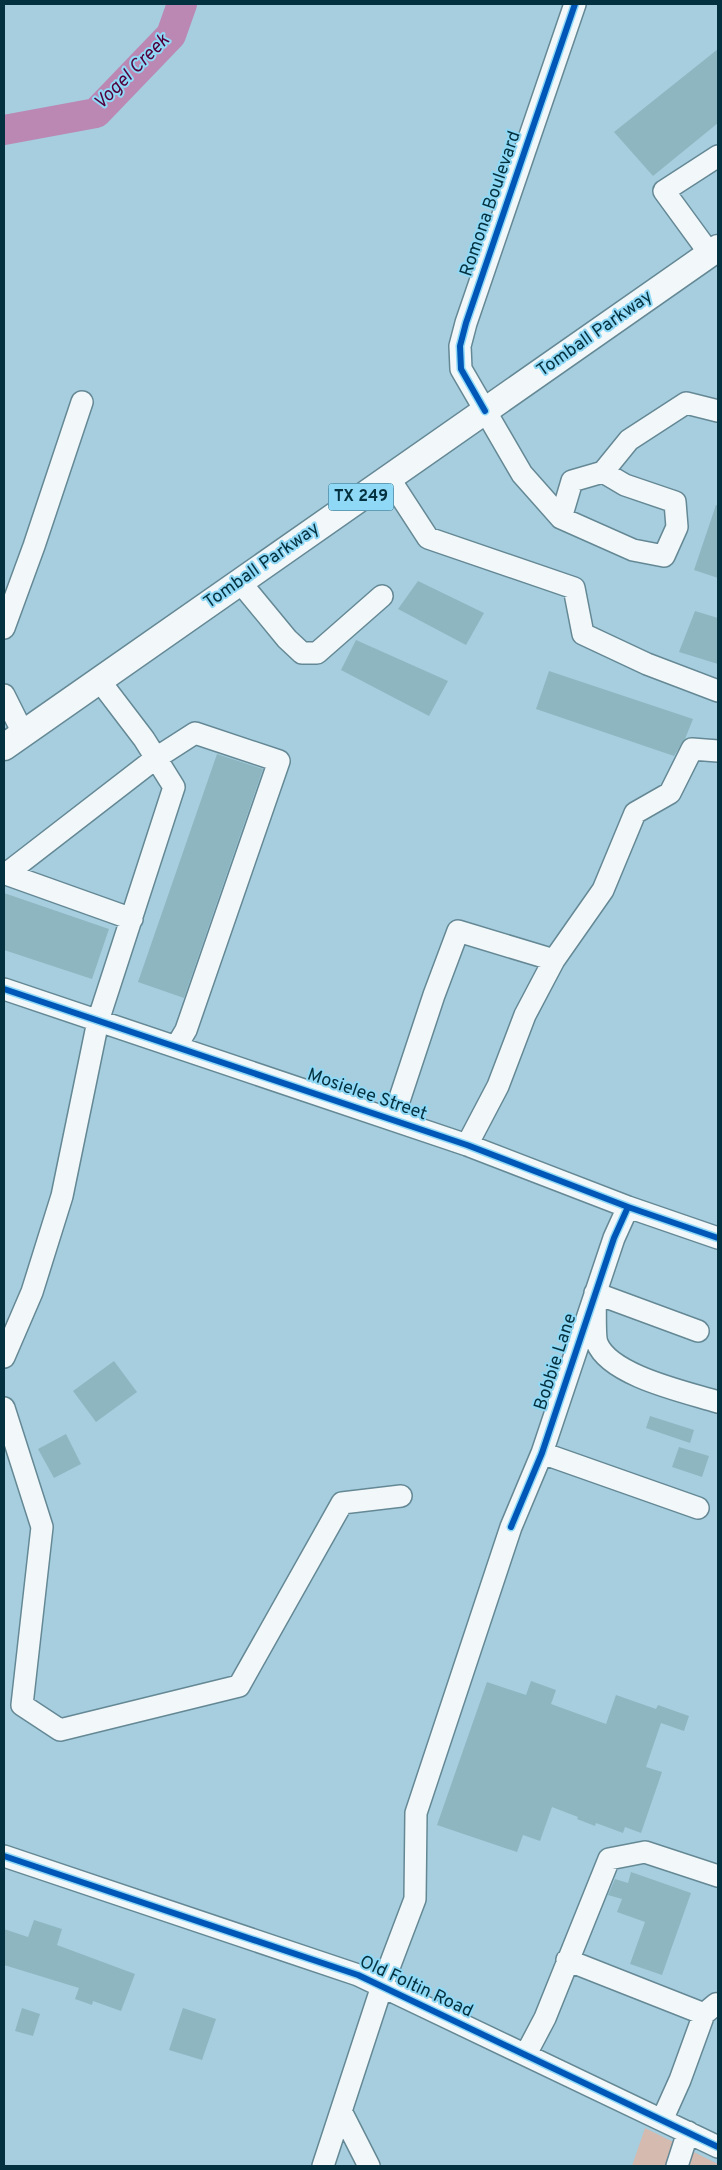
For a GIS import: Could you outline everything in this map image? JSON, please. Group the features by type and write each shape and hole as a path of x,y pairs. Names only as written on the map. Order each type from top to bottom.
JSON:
{"main road":[{"name":"Tomball Parkway","path":"14,740 714,251"}],"street":[{"name":"Romona Boulevard","path":"561,518 522,474 460,369 460,346 466,323 575,4"},
{"path":"714,251 664,191 718,156"},
{"path":"4,628 34,546 82,402"},
{"path":"603,472 625,485 675,502 677,527 664,556 633,550 561,518 572,481 603,472 629,440 686,403 718,410"},
{"path":"389,478 428,538 574,588 583,634 647,664 718,690"},
{"path":"240,582 287,639 302,653 317,653 382,596"},
{"path":"4,1357 32,1292 62,1196 98,1020 174,788 144,739 99,680"},
{"path":"4,695 14,740"},
{"path":"132,919 6,874 156,758 195,733 279,761 186,1030 176,1047"},
{"path":"467,1145 498,1086 525,1015 554,960 603,890 635,813 670,794 692,749 718,751"},
{"path":"393,1119 434,995 458,931 554,960"},
{"name":"Mosielee Street","path":"4,989 393,1119 718,1238"},
{"name":"Bobbie Lane","path":"323,2166 382,1986 414,1899 416,1813 511,1527 542,1453 614,1238 628,1206"},
{"path":"698,1331 595,1293 597,1342 609,1358 627,1371 650,1382 718,1402"},
{"path":"4,1408 42,1527 22,1705 60,1730 239,1686 342,1503 401,1496"},
{"path":"542,1453 698,1508"},
{"path":"526,2054 545,2018 609,1859 645,1852 718,1876"},
{"name":"Old Foltin Road","path":"4,1856 358,1975 718,2147"},
{"path":"567,1960 714,2005 662,2120"},
{"path":"341,2111 369,2166"},
{"path":"681,2164 688,2132"}],"shaded area":[{"path":"645,2128 718,2164 718,2166 632,2166"}],"building":[{"path":"718,49 718,123 653,176 614,132"},
{"path":"716,505 718,505 718,578 694,570"},
{"path":"418,581 484,613 466,645 398,609"},
{"path":"695,611 718,618 718,664 679,652"},
{"path":"356,640 448,681 429,716 341,670"},
{"path":"549,671 693,719 685,739 674,756 536,709"},
{"path":"217,754 263,769 184,998 138,982"},
{"path":"4,893 109,929 92,979 4,950"},
{"path":"114,1361 137,1392 96,1422 73,1391"},
{"path":"650,1416 694,1430 690,1443 646,1428"},
{"path":"66,1434 81,1464 54,1478 38,1449"},
{"path":"679,1447 709,1456 702,1477 672,1467"},
{"path":"531,1681 556,1690 551,1704 606,1724 616,1695 656,1709 658,1705 689,1716 684,1731 661,1723 646,1767 662,1772 641,1833 625,1827 623,1833 596,1823 595,1826 552,1807 540,1841 523,1835 517,1852 437,1825 487,1682 526,1695"},
{"path":"631,1872 691,1893 662,1975 630,1964 645,1922 617,1912 622,1899 608,1895 615,1879 628,1883"},
{"path":"34,1920 62,1929 57,1945 135,1974 121,2011 93,2001 92,2005 75,1999 79,1988 4,1965 4,1929 28,1937"},
{"path":"22,2008 40,2014 33,2036 15,2031"},
{"path":"183,2008 216,2019 202,2060 169,2050"}],"waterway":[{"name":"Vogel Creek","path":"4,130 96,113 171,35 182,4"}],"cycle path":[{"path":"485,411 461,369 460,346 466,323 575,4"},
{"path":"4,989 467,1145 628,1207 718,1238"},
{"path":"511,1527 542,1453 614,1238 628,1207"},
{"path":"4,1856 358,1975 718,2147"}]}
